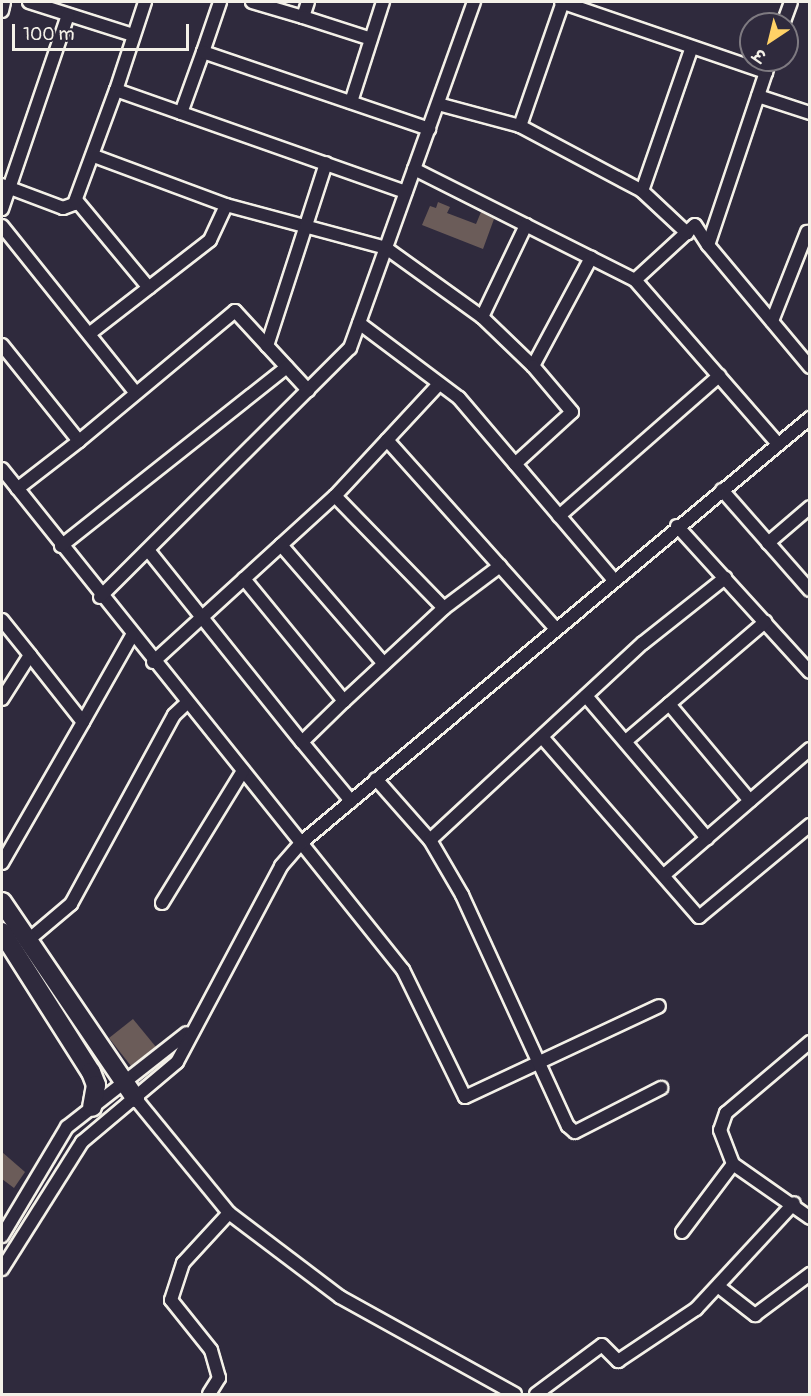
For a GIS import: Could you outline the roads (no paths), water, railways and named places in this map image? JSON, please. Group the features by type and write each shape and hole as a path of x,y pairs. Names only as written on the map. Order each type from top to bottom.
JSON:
{"street":[{"path":"2,11 4,2"},
{"path":"29,2 133,35"},
{"path":"4,186 63,208 76,200 145,2"},
{"path":"181,113 220,2"},
{"path":"252,2 371,39"},
{"path":"303,17 308,2"},
{"path":"351,102 382,2"},
{"path":"100,597 350,348 474,2"},
{"path":"520,126 563,2 692,46 739,58"},
{"path":"2,209 4,186 68,15"},
{"path":"642,191 692,46"},
{"path":"203,52 429,129"},
{"path":"708,245 766,72"},
{"path":"116,90 406,192"},
{"path":"758,96 810,113"},
{"path":"438,104 520,126 642,191 687,233"},
{"path":"93,156 226,205 386,248 482,317 533,366 572,412 515,464"},
{"path":"267,346 308,227 326,164"},
{"path":"414,169 635,280 778,444"},
{"path":"76,200 149,288"},
{"path":"89,334 210,240 226,205"},
{"path":"482,317 526,225"},
{"path":"635,280 695,225 708,245 810,367"},
{"path":"2,226 136,393"},
{"path":"772,321 807,232"},
{"path":"533,366 591,258"},
{"path":"18,489 235,311 308,390"},
{"path":"359,324 459,398 613,579"},
{"path":"2,345 79,441"},
{"path":"61,546 287,367"},
{"path":"559,516 719,376"},
{"path":"153,662 335,496 439,384"},
{"path":"2,1269 70,1158 129,1091 188,1032 245,941 281,866 302,842 613,579 810,417"},
{"path":"387,440 555,628"},
{"path":"2,469 131,637 302,842 403,970 465,1096 536,1066 659,1006"},
{"path":"722,490 810,590"},
{"path":"335,496 444,608"},
{"path":"768,543 810,507"},
{"path":"677,526 810,672"},
{"path":"281,545 384,664"},
{"path":"148,550 351,801"},
{"path":"302,742 444,608 500,566"},
{"path":"430,840 586,696 725,578"},
{"path":"244,579 344,701"},
{"path":"2,620 83,722"},
{"path":"627,740 765,622"},
{"path":"2,862 131,637"},
{"path":"2,699 30,655"},
{"path":"586,696 627,740 707,838"},
{"path":"26,942 70,904 174,715 187,703"},
{"path":"669,704 750,801"},
{"path":"542,737 699,917 810,825"},
{"path":"664,875 810,749"},
{"path":"162,903 243,771"},
{"path":"376,779 430,840 462,896 536,1066 575,1132 661,1088"},
{"path":"2,902 26,942 129,1091 229,1213 340,1296 515,1395"},
{"path":"2,932 91,1072 96,1085 92,1107"},
{"path":"810,1042 726,1113 720,1130 733,1164 794,1203 810,1218"},
{"path":"2,1236 60,1136 92,1107 129,1091"},
{"path":"682,1232 733,1164"},
{"path":"536,1395 602,1345 618,1361 719,1287 794,1203"},
{"path":"209,1395 219,1378 211,1350 171,1300 183,1263 229,1213"},
{"path":"719,1287 755,1315 810,1275"}]}
